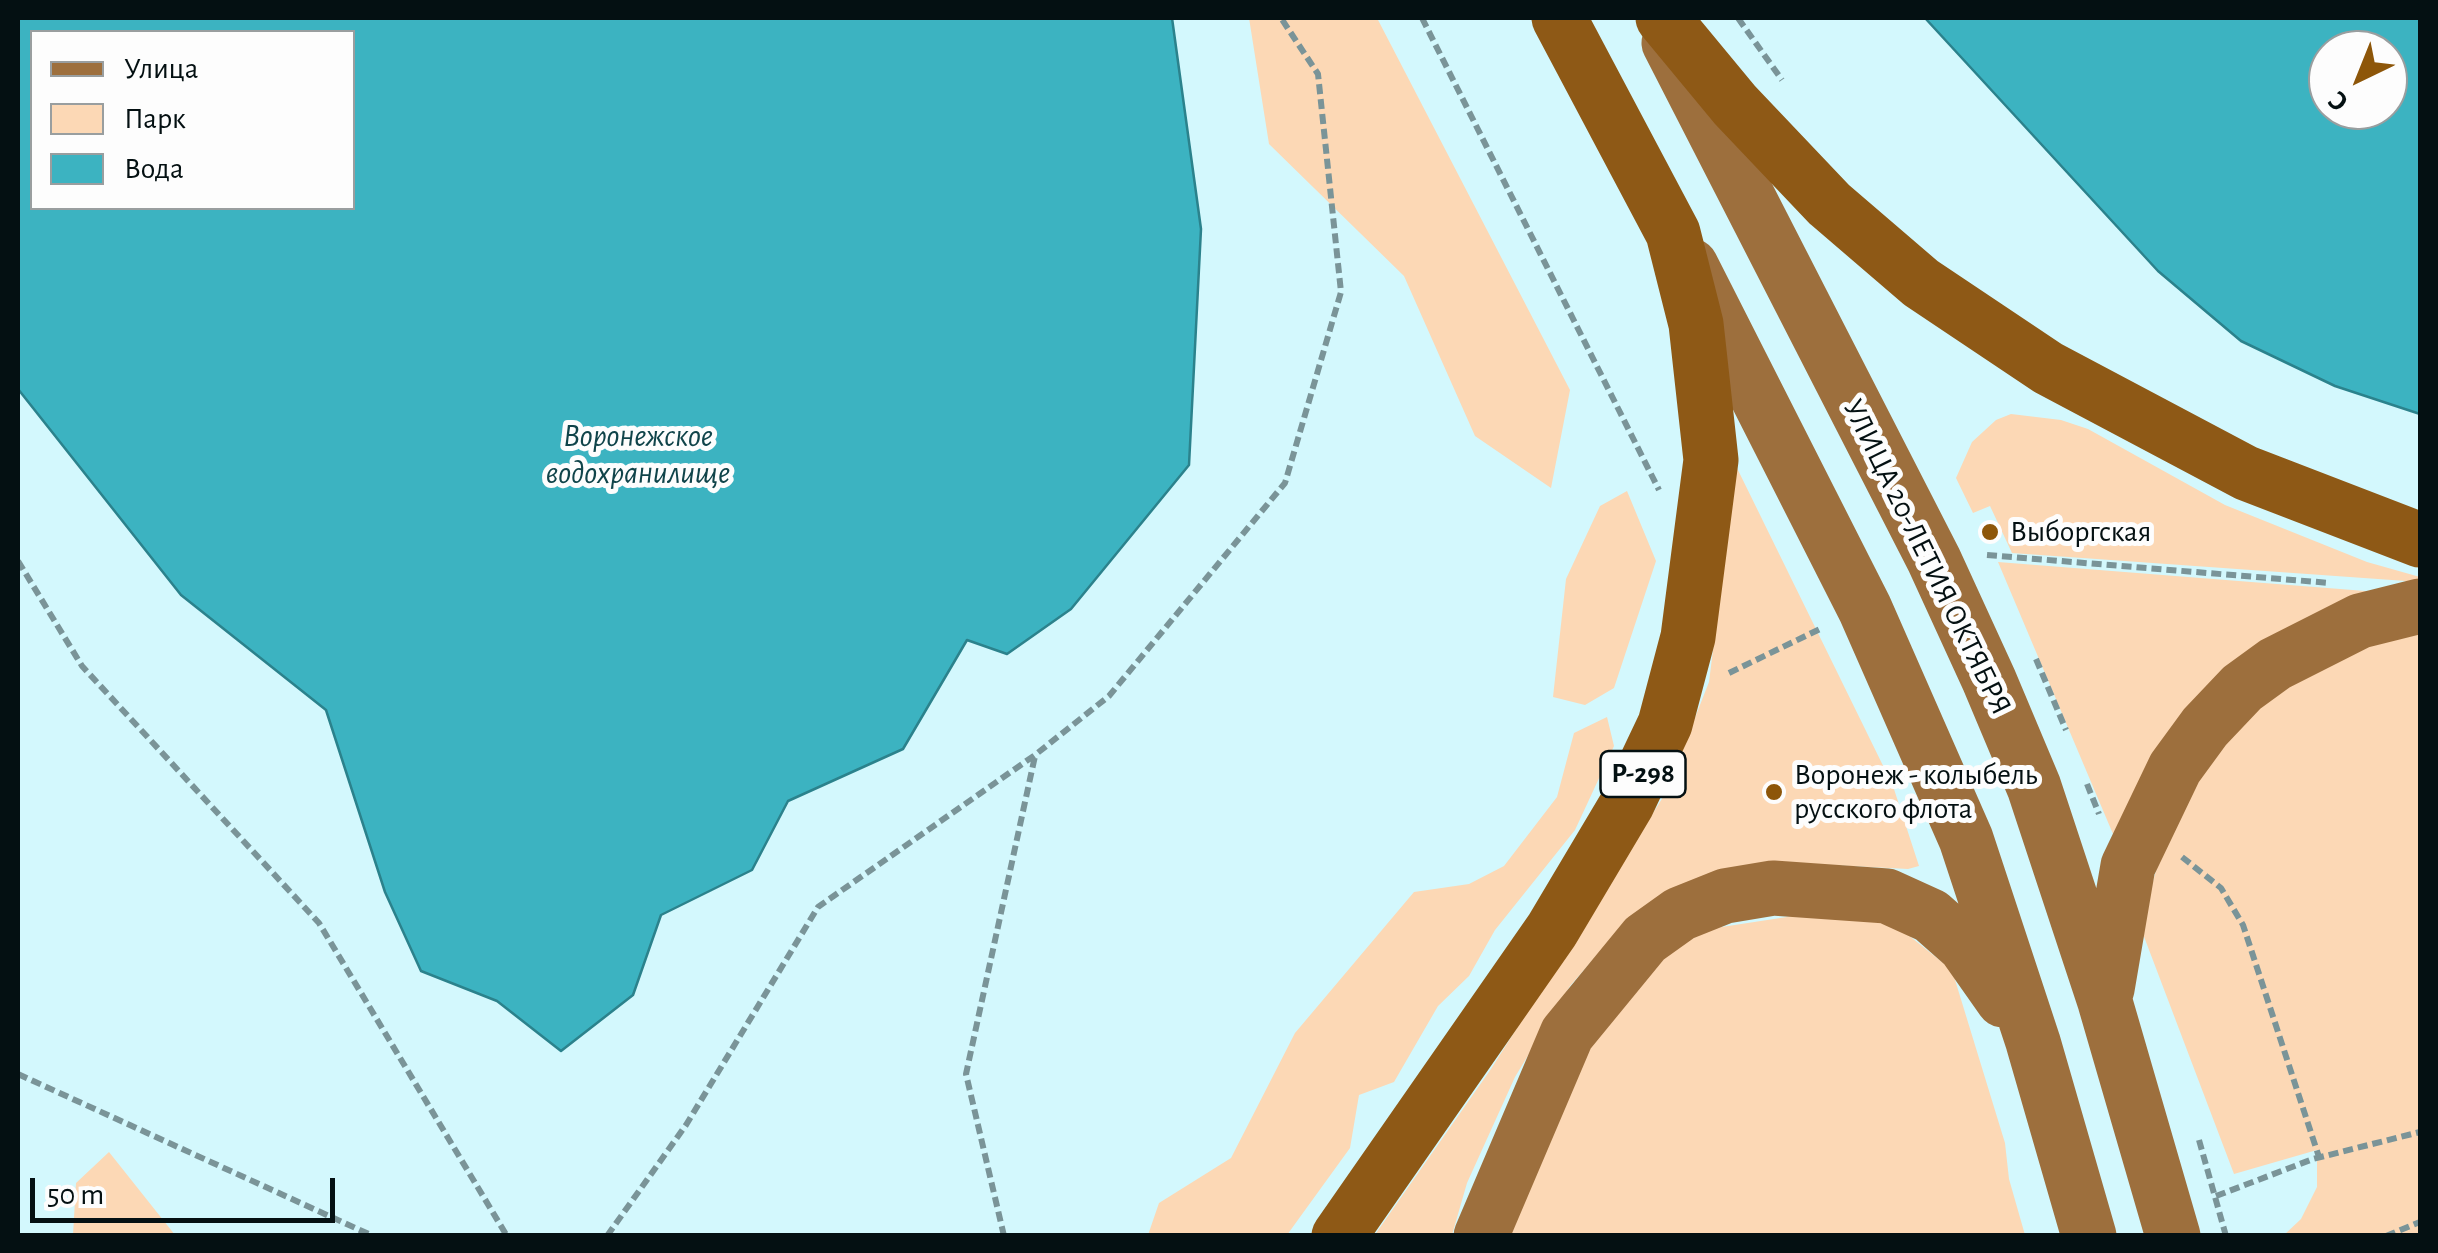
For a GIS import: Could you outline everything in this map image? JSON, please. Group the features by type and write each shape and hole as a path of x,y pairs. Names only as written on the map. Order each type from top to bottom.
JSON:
{"highway":[{"name":"Р-298","path":"1339,1236 1552,930 1627,804 1664,724 1688,638 1711,460 1696,324 1673,233 1559,18"},
{"path":"1660,18 1828,204 1921,283 2048,368 2246,473 2420,540"}],"main road":[{"name":"УЛИЦА 20-ЛЕТИЯ ОКТЯБРЯ","path":"1660,18 1942,576 2034,787 2105,1002 2186,1215"},
{"path":"1673,233 1779,438 1917,723 1966,839 2033,1042 2089,1236"},
{"path":"2105,1002 2114,927 2128,866 2175,768 2205,727 2242,688 2275,664 2360,622 2420,606"},
{"path":"1481,1236 1567,1034 1645,939 1680,914 1725,896 1773,888 1825,888 1887,896 1930,916 1964,946 2033,1042"}],"path":[{"path":"608,1236 686,1125 818,906 1035,755 1110,696 1285,483 1342,292 1318,74 1281,18"},
{"path":"1422,18 1661,495"},
{"path":"1738,18 1792,91"},
{"path":"1987,556 2340,584"},
{"path":"18,561 82,666 319,923 507,1236"},
{"path":"1725,674 1823,628"},
{"path":"1004,1236 966,1074 1035,755"},
{"path":"2178,855 2220,888 2243,925 2319,1157"},
{"path":"18,1074 373,1236"},
{"path":"2186,1215 2319,1157 2420,1132"},
{"path":"2386,1236 2420,1222"}],"green space":[{"path":"1249,18 1377,18 1570,390 1551,488 1475,436 1404,276 1269,144"},
{"path":"2011,414 2061,420 2088,429 2225,505 2367,562 2420,577 2420,582 2012,553 1990,506 1973,513 1956,478 1972,442 1996,420"},
{"path":"1736,466 1893,786 1919,866 1908,869 1812,864 1616,933 1570,986 1515,1077 1467,1183 1452,1235 1374,1236 1491,1069 1665,794 1709,682"},
{"path":"1627,491 1656,561 1614,688 1585,705 1553,697 1566,579 1600,506"},
{"path":"1998,562 2378,592 2113,834"},
{"path":"2420,630 2420,1235 2284,1235 2301,1219 2317,1187 2317,1150 2234,1174 2143,934 2151,888 2163,847 2209,761 2263,701 2345,652"},
{"path":"1607,717 1614,746 1575,830 1495,930 1469,976 1438,1006 1394,1082 1359,1095 1350,1148 1287,1235 1148,1235 1159,1203 1231,1158 1295,1033 1414,892 1469,884 1504,866 1557,797 1574,733"},
{"path":"1813,913 1879,920 1902,930 1952,970 2005,1143 2009,1179 2025,1235 1500,1236 1557,1094 1647,969 1682,943 1715,928"},
{"path":"109,1152 175,1235 73,1235 76,1183"}],"water":[{"name":"Воронежское водохранилище","path":"18,18 1172,18 1201,229 1189,465 1071,609 1007,654 967,640 903,749 788,801 752,870 661,915 633,995 561,1051 497,1001 421,971 385,892 326,710 181,595 18,389"},
{"path":"1925,18 2420,18 2420,414 2335,386 2241,341 2158,271"}],"place":[{"name":"Выборгская","path":"1990,532"},
{"name":"Воронеж - колыбель русского флота","path":"1774,792"}]}
